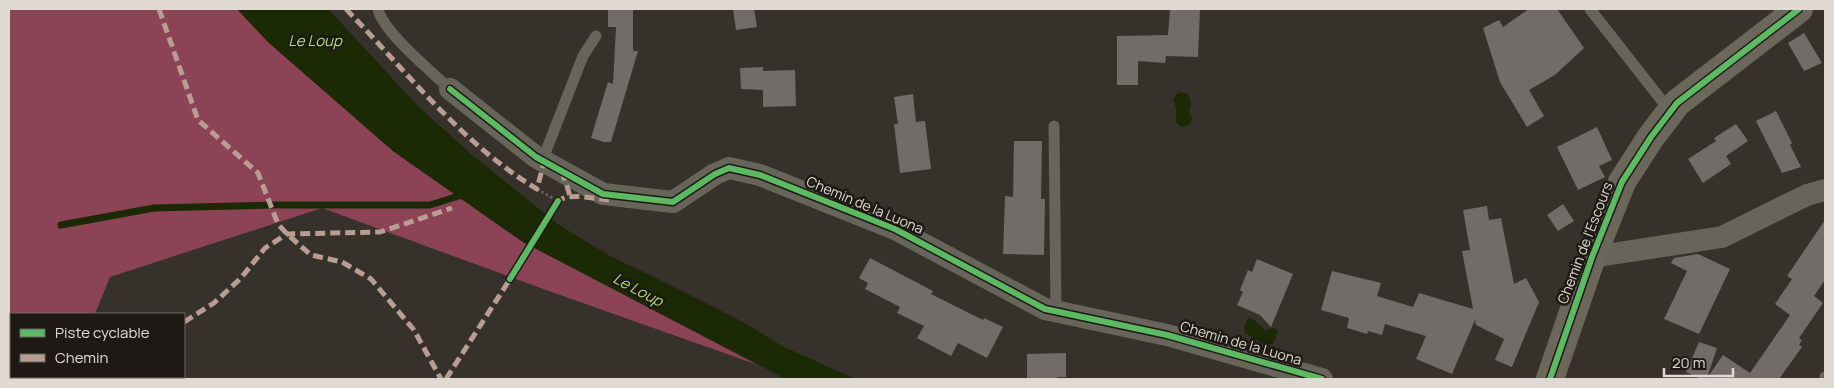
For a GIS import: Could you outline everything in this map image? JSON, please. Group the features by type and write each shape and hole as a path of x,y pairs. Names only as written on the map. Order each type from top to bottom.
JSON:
{"street":[{"name":"Chemin de l'Escours","path":"1550,379 1592,257 1622,182 1651,137 1677,103 1799,9"},
{"name":"Chemin de la Luona","path":"450,89 544,162 603,194 673,202 715,174 729,168 760,175 895,229 1045,309 1167,335 1322,379"},
{"path":"1592,257 1722,237 1807,195 1825,190"}],"lane":[{"path":"378,9 380,17 410,52 450,89"},
{"path":"1590,9 1670,112"},
{"path":"544,162 546,151 582,56 596,36"},
{"path":"1054,126 1056,311"}],"path":[{"path":"536,189 558,201"}],"shaded area":[{"path":"9,9 237,9 268,42 393,151 523,242 758,365 322,208 110,277 95,313 10,313 10,378 70,378 9,379"}],"water":[{"name":"Le Loup","path":"237,9 328,9 418,106 471,154 559,225 610,256 745,323 782,346 855,379 786,379 523,242 393,151 268,42"},
{"path":"1180,92 1188,94 1191,103 1189,113 1192,118 1191,122 1183,127 1176,122 1176,108 1173,100"},
{"path":"1248,317 1265,330 1274,328 1278,330 1274,343 1266,346 1245,333 1244,327"}],"building":[{"path":"608,9 633,9 633,51 638,51 611,142 604,142 591,138 608,82 613,84 616,27 608,27"},
{"path":"733,9 754,9 757,27 736,30"},
{"path":"1170,9 1200,9 1198,57 1166,56 1165,63 1138,61 1138,85 1117,85 1117,36 1168,35"},
{"path":"1529,9 1557,9 1584,48 1555,75 1529,90 1544,116 1527,127 1500,82 1483,28 1499,20 1503,27"},
{"path":"1804,33 1822,63 1804,71 1788,43"},
{"path":"763,67 763,71 795,70 796,106 763,107 763,90 741,89 740,68"},
{"path":"913,94 916,122 925,121 931,169 900,173 894,124 898,124 894,97"},
{"path":"1776,111 1792,143 1790,145 1801,167 1782,173 1756,121"},
{"path":"1736,124 1748,141 1726,156 1731,164 1703,183 1688,159 1716,141 1714,138"},
{"path":"1597,127 1612,160 1599,166 1605,177 1578,190 1557,147"},
{"path":"1014,141 1042,141 1041,199 1045,199 1044,255 1003,254 1005,196 1013,197"},
{"path":"1563,204 1574,221 1558,231 1547,215"},
{"path":"1487,206 1489,220 1501,218 1514,284 1526,278 1539,302 1512,367 1495,360 1504,339 1476,325 1475,320 1452,374 1416,359 1426,336 1385,324 1382,335 1368,331 1367,334 1347,328 1349,318 1321,310 1332,271 1381,283 1377,296 1413,307 1419,293 1473,309 1462,251 1470,250 1463,210"},
{"path":"1825,220 1825,280 1814,296 1823,303 1799,338 1802,340 1799,345 1802,347 1779,379 1701,379 1686,372 1699,342 1717,348 1707,378 1723,355 1750,373 1790,315 1775,304 1792,279 1787,276"},
{"path":"1698,254 1730,269 1699,334 1664,319 1687,271 1671,263 1674,258"},
{"path":"870,258 933,291 931,294 983,320 984,318 1003,327 987,358 958,343 951,356 917,338 924,326 897,313 900,307 865,289 868,283 859,278"},
{"path":"1257,259 1293,274 1271,327 1260,315 1237,305 1243,292 1240,290 1248,270 1252,272"},
{"path":"1066,353 1066,377 1057,377 1057,379 1027,379 1027,354"}],"waterway":[{"path":"61,225 154,208 276,205 430,205 465,194"}],"marked path":[{"path":"159,9 198,120 258,173 278,224 287,234 311,255 342,262 371,279 414,330 441,379"},
{"path":"346,9 459,129 484,151 537,189 544,162"},
{"path":"562,171 570,196"},
{"path":"556,203 567,197 589,197 609,200"},
{"path":"185,321 214,303 241,278 265,248 287,234 380,232 452,208"},
{"path":"446,379 512,276"}],"cycle path":[{"path":"1550,379 1592,257 1622,182 1651,137 1677,103 1799,9"},
{"path":"450,89 536,157 603,194 673,202 715,174 729,168 760,175 895,229 1045,309 1167,335 1322,379"},
{"path":"510,279 558,201"}]}
